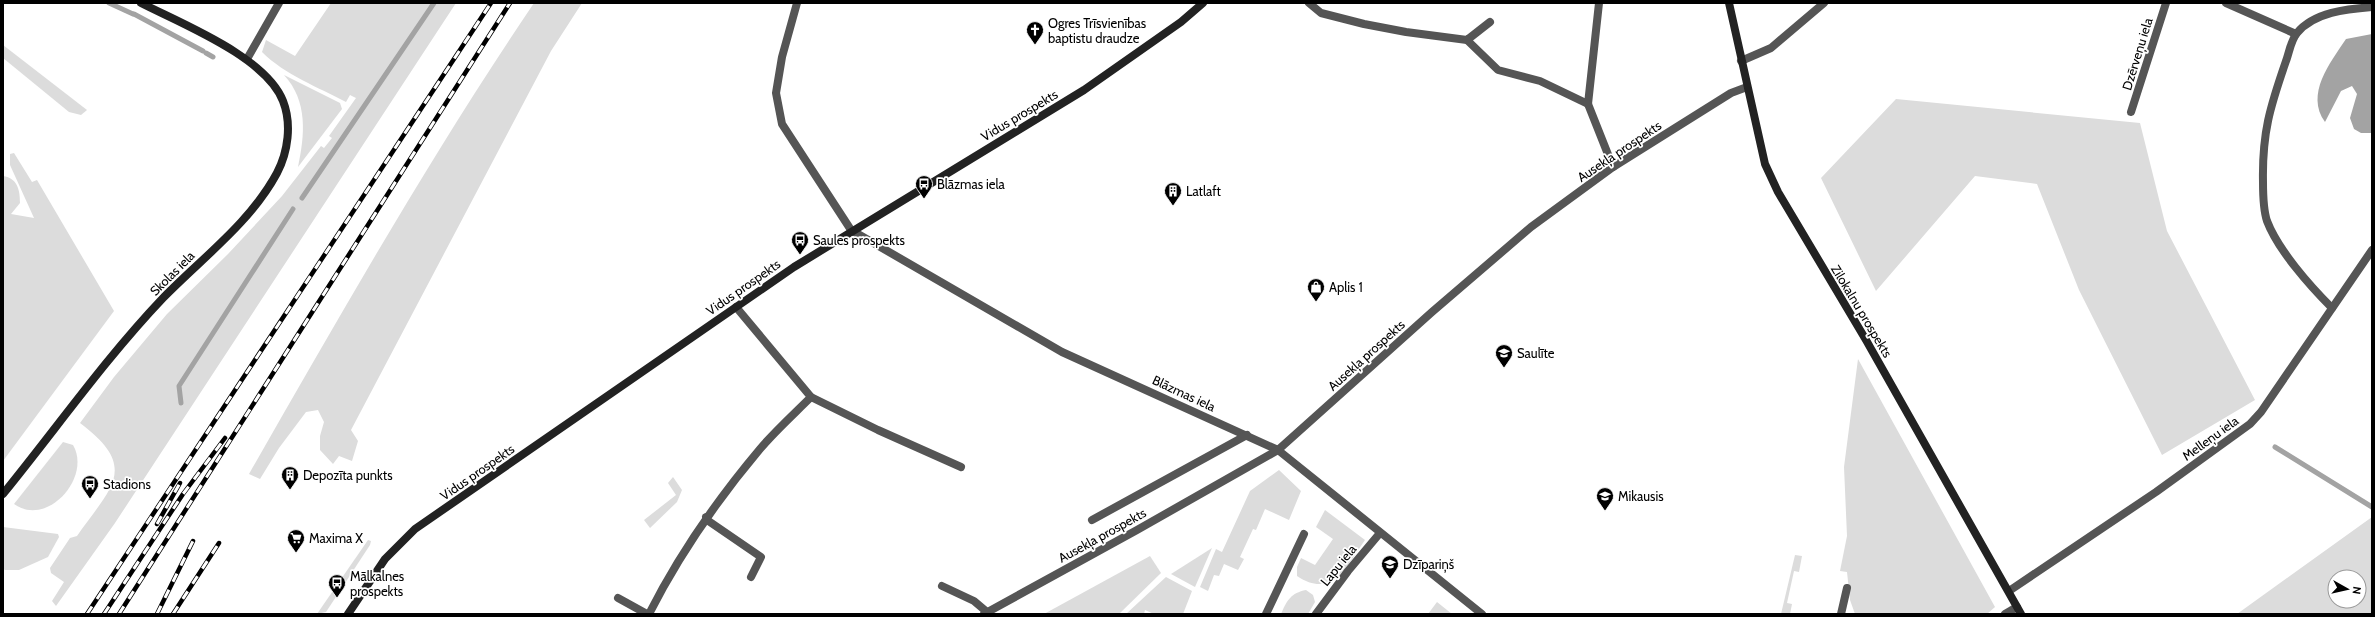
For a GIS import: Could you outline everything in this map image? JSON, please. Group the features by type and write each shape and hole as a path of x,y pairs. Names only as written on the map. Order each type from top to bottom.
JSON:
{"main road":[{"name":"Skolas iela","path":"3,494 139,325 246,216 263,195 277,173 284,155 288,132 288,116 283,100 265,74 247,59 141,3"},
{"name":"Vidus prospekts","path":"348,614 385,559 415,529 736,307 851,230 1084,90 1181,22 1203,3"},
{"name":"Zilokalnu prospekts","path":"1729,3 1741,61 1766,164 1778,192 1855,321 2019,610"}],"street":[{"path":"247,59 279,3"},
{"path":"797,3 782,57 776,93 782,124 851,230"},
{"path":"1310,3 1321,13 1364,24 1406,32 1467,40 1498,70 1540,81 1588,104"},
{"path":"1599,3 1588,104 1613,167"},
{"path":"1741,61 1771,48 1824,3"},
{"name":"Dzērveņu iela","path":"2131,112 2166,3"},
{"path":"2226,3 2296,34"},
{"path":"2332,308 2309,285 2275,236 2267,220 2263,198 2262,149 2270,107 2296,34 2312,20 2344,9 2372,7"},
{"path":"1467,40 1490,22"},
{"name":"Ausekļa prospekts","path":"985,613 1278,450 1484,266 1531,227 1613,167 1731,93 1747,87"},
{"name":"Blāzmas iela","path":"851,230 1062,352 1278,450 1482,614"},
{"name":"Melleņu iela","path":"2009,591 2156,492 2250,424 2261,412 2372,250"},
{"path":"736,307 811,397 878,430 961,467"},
{"path":"618,598 648,614 676,564 706,517 761,448 811,397"},
{"path":"1092,520 1247,435"},
{"path":"706,517 707,520 761,557 751,577"},
{"name":"Lapu iela","path":"1316,614 1348,571 1380,533"},
{"path":"1266,614 1304,534"},
{"path":"942,586 974,601 985,613"},
{"path":"1841,614 1847,588"},
{"path":"2005,614 2019,610"}],"shaded area":[{"path":"331,3 456,3 115,523 56,606 52,601 64,582 51,573 50,568 70,538 77,536 100,504 109,491 114,478 114,466 110,453 98,439 80,423 114,377 167,314 228,254 282,196 321,146 324,148 332,138 329,136 356,98 350,95 346,102 291,74 262,52 266,40 295,56"},
{"path":"534,3 582,3 551,51 351,430 358,441 352,461 339,456 333,464 320,450 320,436 324,422 318,410 306,412 279,448 260,479 249,474 387,236 459,118"},
{"path":"2372,34 2372,133 2361,133 2354,129 2350,118 2357,94 2352,86 2341,91 2325,122 2320,111 2318,101 2322,79 2327,68 2346,39"},
{"path":"3,45 87,110 81,115 69,112 3,58"},
{"path":"284,75 340,103 342,109 298,167 302,143 303,119 297,96 292,85"},
{"path":"1896,99 2140,123 2167,231 2255,400 2162,455 2079,290 2037,184 1975,176 1876,291 1821,178"},
{"path":"14,153 32,182 37,180 114,311 3,461 3,176 12,179 19,190 20,203 11,214 34,218 10,165 10,154"},
{"path":"1858,359 1995,607 1987,614 1855,614 1850,600 1847,572 1840,571 1847,536 1844,467"},
{"path":"63,442 73,445 77,458 76,471 71,484 63,496 52,504 40,509 27,510 14,504"},
{"path":"1279,470 1301,491 1289,520 1265,509 1256,530 1253,529 1240,557 1244,559 1238,570 1224,564 1219,576 1214,575 1208,591 1200,587 1216,549 1222,552 1250,491"},
{"path":"673,477 682,490 677,502 650,528 644,520 676,495 668,483"},
{"path":"1325,510 1365,540 1352,560 1338,576 1330,582 1320,584 1310,582 1297,576 1297,567 1301,558 1315,565 1333,539 1316,527"},
{"path":"2372,517 2372,614 2237,614"},
{"path":"3,527 58,534 59,537 48,557 19,570 5,570 3,569"},
{"path":"368,540 371,541 370,545 326,612 317,614"},
{"path":"1212,548 1195,587 1171,574"},
{"path":"1795,555 1802,556 1799,572 1794,571 1787,603 1792,604 1790,614 1781,614"},
{"path":"1150,556 1161,573 1119,614 1044,614"},
{"path":"1166,577 1192,591 1183,614 1154,614 1145,610 1144,614 1126,614"},
{"path":"1306,590 1313,595 1315,602 1308,614 1281,614 1285,605 1293,595"},
{"path":"1437,602 1452,614 1428,614"}],"waterway":[{"path":"109,3 133,14"},
{"path":"302,198 434,3"},
{"path":"134,14 203,51"},
{"path":"206,53 213,57"},
{"path":"181,403 179,386 293,209"},
{"path":"2275,447 2372,507"}],"railway":[{"path":"87,614 491,3"},
{"path":"119,614 510,3"},
{"path":"104,614 183,494 225,438"},
{"path":"157,524 180,483"},
{"path":"157,614 193,541"},
{"path":"173,614 219,543"}],"place":[{"name":"Ogres Trīsvienības baptistu draudze","path":"1035,45"},
{"name":"Blāzmas iela","path":"924,199"},
{"name":"Latlaft","path":"1173,206"},
{"name":"Saules prospekts","path":"800,255"},
{"name":"Aplis 1","path":"1316,302"},
{"name":"Saulīte","path":"1504,368"},
{"name":"Depozīta punkts","path":"290,490"},
{"name":"Stadions","path":"90,499"},
{"name":"Mikausis","path":"1605,511"},
{"name":"Maxima X","path":"296,553"},
{"name":"Dzīpariņš","path":"1390,579"},
{"name":"Mālkalnes prospekts","path":"337,598"}]}
